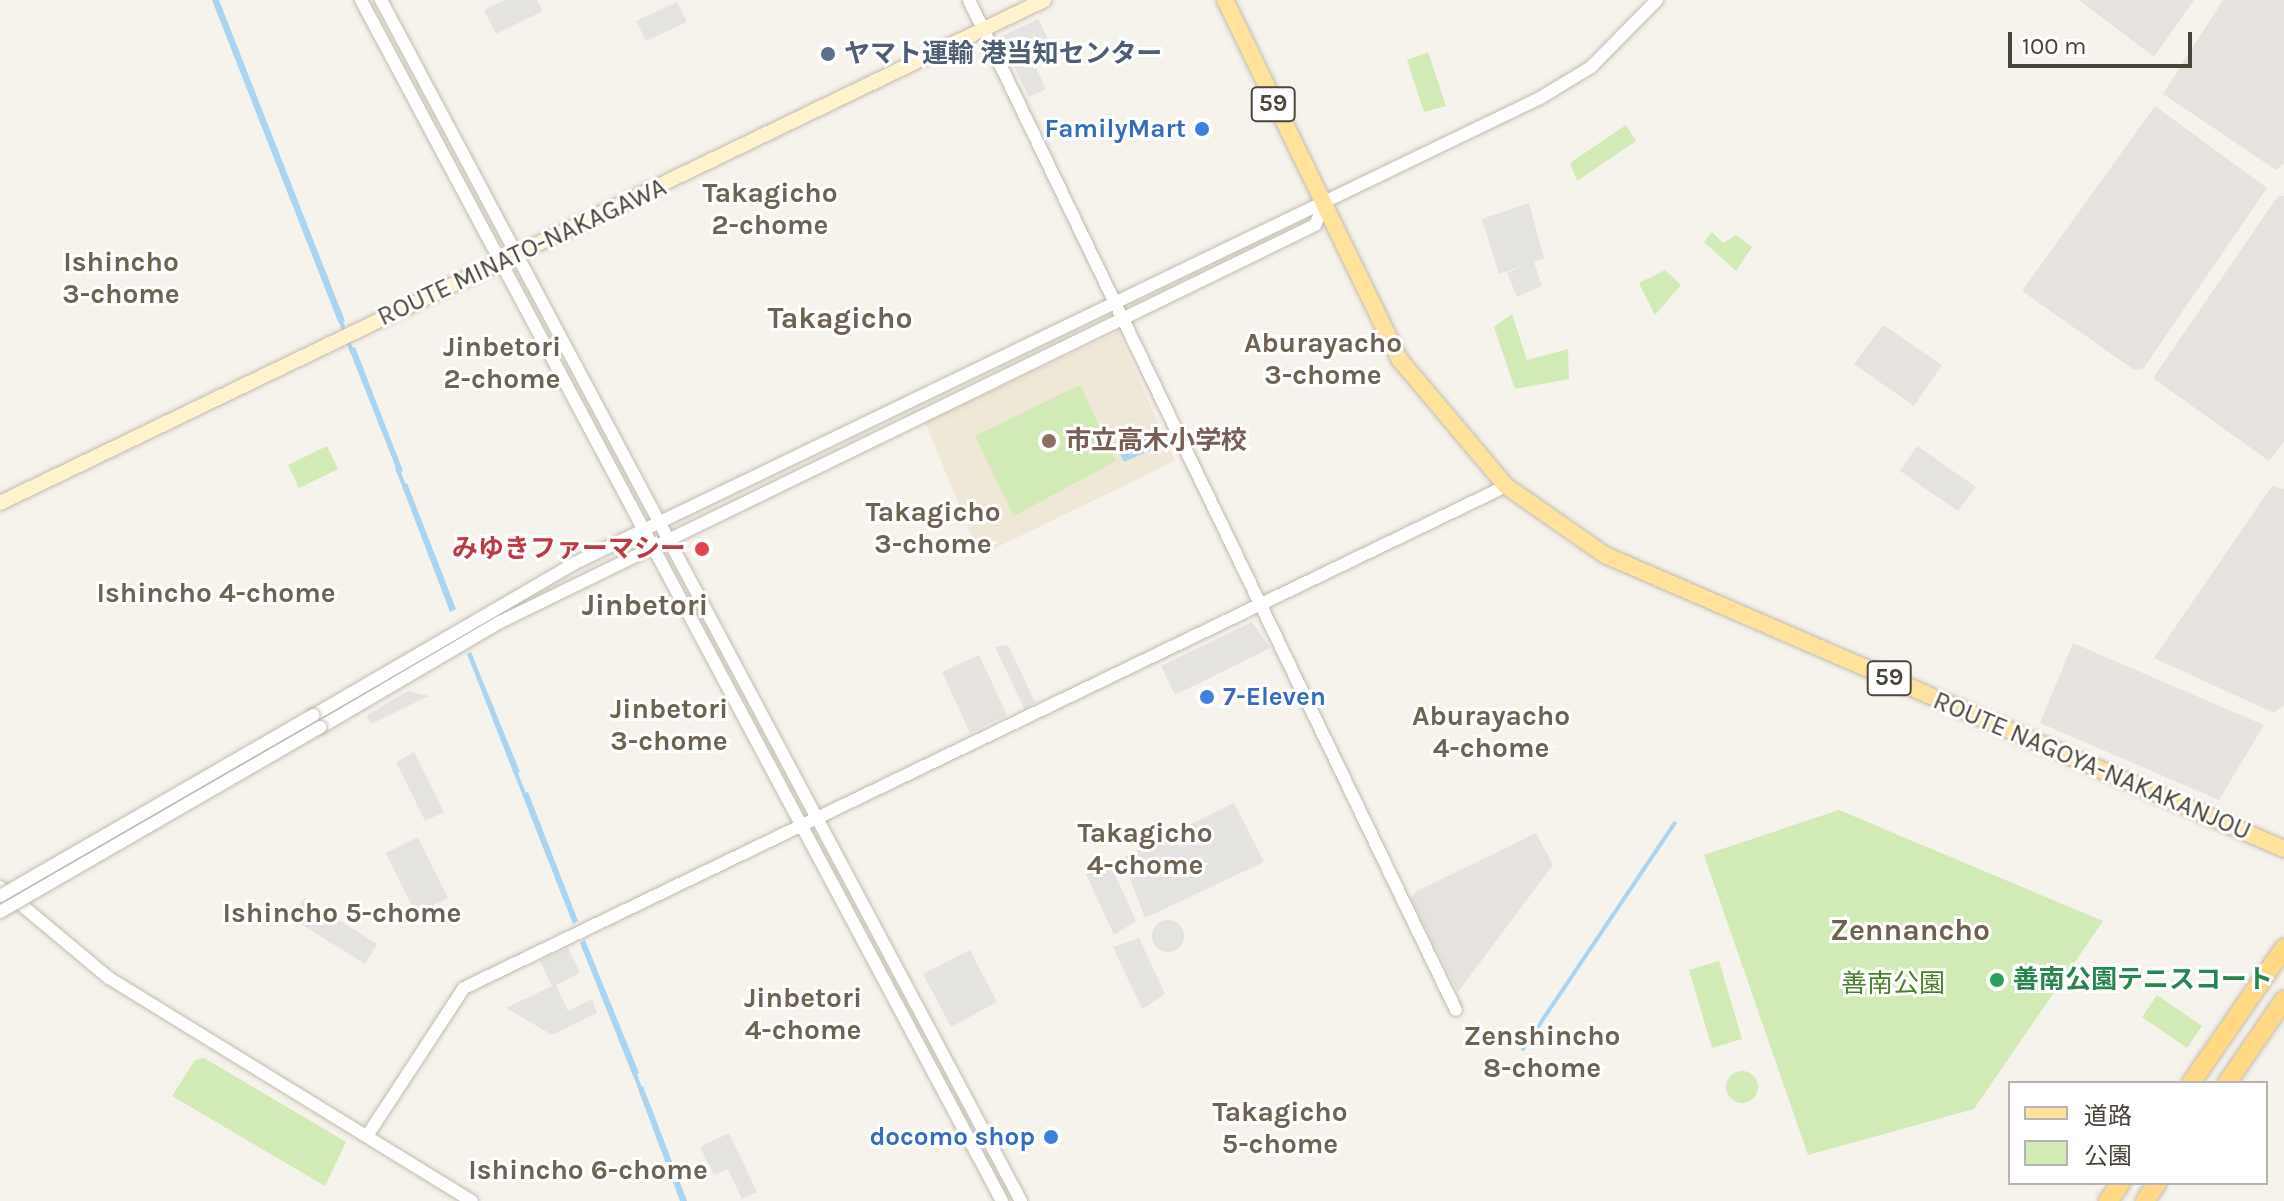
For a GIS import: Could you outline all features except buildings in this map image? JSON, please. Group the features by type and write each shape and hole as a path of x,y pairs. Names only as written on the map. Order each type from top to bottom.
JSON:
{"highway":[{"path":"2192,1081 2284,948"},
{"path":"2228,1081 2284,1000"}],"main road":[{"name":"ROUTE MINATO-NAKAGAWA","path":"0,503 1044,0"},
{"name":"ROUTE NAGOYA-NAKAKANJOU","path":"1225,0 1400,360 1506,486 1616,560 2284,849"}],"street":[{"path":"361,0 1002,1201"},
{"path":"381,0 1021,1201"},
{"path":"969,0 1456,1010"},
{"path":"0,912 318,721 467,623 643,531 1315,225 1323,207 1580,75 1657,0"},
{"path":"0,896 498,623 1120,312"},
{"path":"367,1136 455,995 579,931 1506,486"},
{"path":"0,887 109,978 472,1201"}],"shaded area":[{"path":"505,0 537,0 543,11 496,34 484,10"},
{"path":"2079,0 2194,0 2154,57"},
{"path":"2223,0 2284,0 2284,163 2276,170 2163,94"},
{"path":"677,2 687,22 646,41 636,21"},
{"path":"1038,19 1048,39 1027,49 1046,89 1029,97 1000,37"},
{"path":"2155,106 2267,188 2143,369 2134,370 2022,291"},
{"path":"2278,196 2284,196 2284,442 2269,461 2153,378"},
{"path":"1529,203 1544,258 1534,262 1542,286 1517,297 1507,273 1528,264 1499,274 1482,219"},
{"path":"1883,325 1942,365 1914,406 1854,364"},
{"name":"市立高木小学校","path":"1118,332 1175,461 985,553 977,549 925,422"},
{"path":"1917,446 1976,487 1958,511 1900,471"},
{"path":"2272,486 2284,489 2284,705 2274,713 2154,658"},
{"path":"1252,622 1270,648 1175,695 1161,666"},
{"path":"2073,643 2264,725 2219,800 2040,723"},
{"path":"1008,645 1035,702 1025,710 995,647"},
{"path":"979,655 1007,715 970,733 942,672"},
{"path":"408,691 429,696 371,724 366,716"},
{"path":"414,752 444,812 425,821 396,762"},
{"path":"1234,803 1264,862 1145,918 1122,858"},
{"path":"1536,833 1553,865 1458,992 1411,899 1415,892"},
{"path":"418,837 448,898 416,914 386,853"},
{"path":"1111,866 1136,921 1114,935 1086,874"},
{"path":"304,898 377,944 365,964 291,918"},
{"path":"1168,920 1179,925 1184,936 1179,947 1168,952 1157,947 1152,936 1157,925"},
{"path":"1139,938 1165,994 1142,1009 1113,947"},
{"path":"568,948 580,973 556,985 568,1011 592,999 597,1013 552,1035 506,1008 552,986 540,961"},
{"path":"970,950 997,1002 951,1027 923,974"},
{"path":"729,1133 757,1192 742,1199 728,1169 714,1175 700,1147"}],"green space":[{"path":"1428,52 1446,106 1424,112 1407,60"},
{"path":"1626,125 1636,141 1577,181 1570,163"},
{"path":"1712,232 1723,243 1736,235 1752,247 1736,271 1704,242"},
{"path":"1665,270 1681,285 1655,315 1639,283"},
{"path":"1512,314 1527,360 1568,349 1569,379 1515,389 1494,327"},
{"path":"1080,385 1116,461 1014,516 975,436"},
{"path":"327,446 338,469 299,488 288,465"},
{"name":"善南公園","path":"1839,810 2103,921 1974,1109 1808,1155 1704,855"},
{"path":"1719,961 1742,1039 1712,1048 1689,970"},
{"path":"2157,995 2202,1026 2187,1048 2142,1017"},
{"path":"204,1058 346,1142 325,1186 172,1096 195,1060"},
{"path":"1742,1071 1753,1076 1758,1087 1753,1098 1742,1103 1731,1098 1726,1087 1731,1076"}],"water":[{"path":"212,0 219,0 345,321 339,324"},
{"path":"355,347 403,471 398,473 349,349"},
{"path":"1158,427 1166,443 1124,462 1117,447"},
{"path":"407,483 456,609 450,612 402,486"},
{"path":"471,652 520,772 514,774 467,654"},
{"path":"528,792 578,921 573,924 522,794"},
{"path":"585,940 639,1073 633,1076 580,943"},
{"path":"643,1086 687,1201 680,1201 638,1089"}],"waterway":[{"path":"340,319 352,352"},
{"path":"397,468 406,490"},
{"path":"515,771 525,796"},
{"path":"1523,1049 1675,823"},
{"path":"634,1072 641,1090"}],"place":[{"name":"ヤマト運輸 港当知センター","path":"828,54"},
{"name":"FamilyMart","path":"1202,129"},
{"name":"市立高木小学校","path":"1049,441"},
{"name":"みゆきファーマシー","path":"702,549"},
{"name":"7-Eleven","path":"1207,697"},
{"name":"善南公園テニスコート","path":"1997,980"},
{"name":"docomo shop","path":"1051,1137"}],"district":[{"name":"Takagicho 2-chome","path":"770,209"},
{"name":"Ishincho 3-chome","path":"121,278"},
{"name":"Takagicho","path":"840,318"},
{"name":"Aburayacho 3-chome","path":"1323,359"},
{"name":"Jinbetori 2-chome","path":"502,363"},
{"name":"Takagicho 3-chome","path":"933,528"},
{"name":"Ishincho 4-chome","path":"216,593"},
{"name":"Jinbetori","path":"645,605"},
{"name":"Jinbetori 3-chome","path":"669,725"},
{"name":"Aburayacho 4-chome","path":"1491,732"},
{"name":"Takagicho 4-chome","path":"1145,849"},
{"name":"Ishincho 5-chome","path":"342,913"},
{"name":"Zennancho","path":"1910,930"},
{"name":"Jinbetori 4-chome","path":"803,1014"},
{"name":"Zenshincho 8-chome","path":"1542,1052"},
{"name":"Takagicho 5-chome","path":"1280,1128"},
{"name":"Ishincho 6-chome","path":"588,1170"}]}
